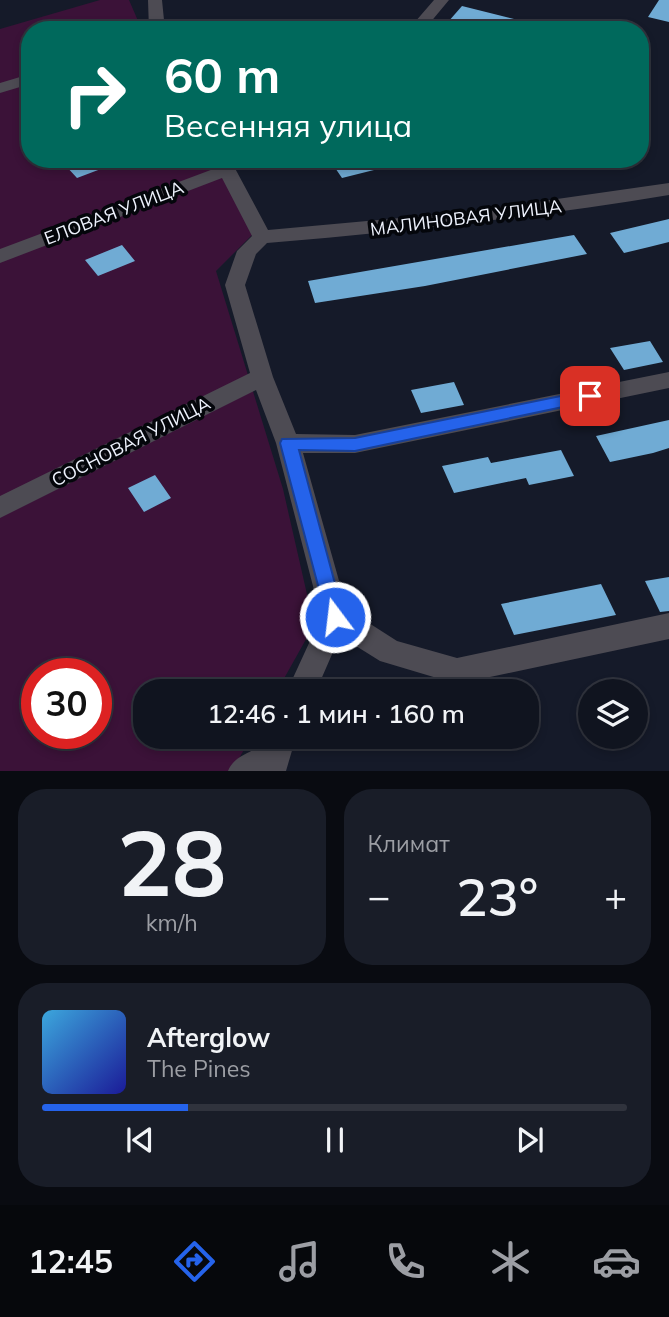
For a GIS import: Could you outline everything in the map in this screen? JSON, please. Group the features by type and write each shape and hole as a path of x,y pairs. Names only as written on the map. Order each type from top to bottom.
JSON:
{"street":[{"path":"155,0 156,21"},
{"path":"423,21 442,0"},
{"path":"0,88 21,82"},
{"name":"ЕЛОВАЯ УЛИЦА","path":"0,256 214,168"},
{"path":"226,168 262,237 247,251 235,285 262,377 288,443 335,617 307,679"},
{"name":"МАЛИНОВАЯ УЛИЦА","path":"262,237 409,227 512,215 669,189"},
{"name":"СОСНОВАЯ УЛИЦА","path":"0,508 262,377"},
{"path":"288,443 355,444 669,380"},
{"path":"335,617 390,652 457,671 669,626"},
{"path":"243,771 275,754"}],"shaded area":[{"path":"100,0 129,0 138,21 28,21"},
{"path":"21,23 21,168 222,168 258,229 216,271 283,489 314,625 284,679 133,679 133,749 244,749 232,771 0,771 0,29"}],"building":[{"path":"659,0 669,0 669,22 648,17"},
{"path":"462,6 522,21 449,21"},
{"path":"68,168 103,168 77,178"},
{"path":"335,168 382,168 342,178"},
{"path":"669,219 669,242 624,253 610,233"},
{"path":"574,235 587,254 425,286 315,303 308,281"},
{"path":"122,245 135,261 98,276 85,260"},
{"path":"650,341 663,362 624,370 610,348"},
{"path":"454,382 464,405 421,413 411,390"},
{"path":"669,420 669,448 653,453 610,462 596,436"},
{"path":"561,450 574,476 529,485 526,478 454,493 442,466 488,457 491,463"},
{"path":"155,475 171,498 144,512 128,488"},
{"path":"669,577 669,611 660,612 645,581"},
{"path":"601,584 616,615 514,635 501,604"}],"route":[{"path":"335,617 288,443 355,444 590,396"}]}
